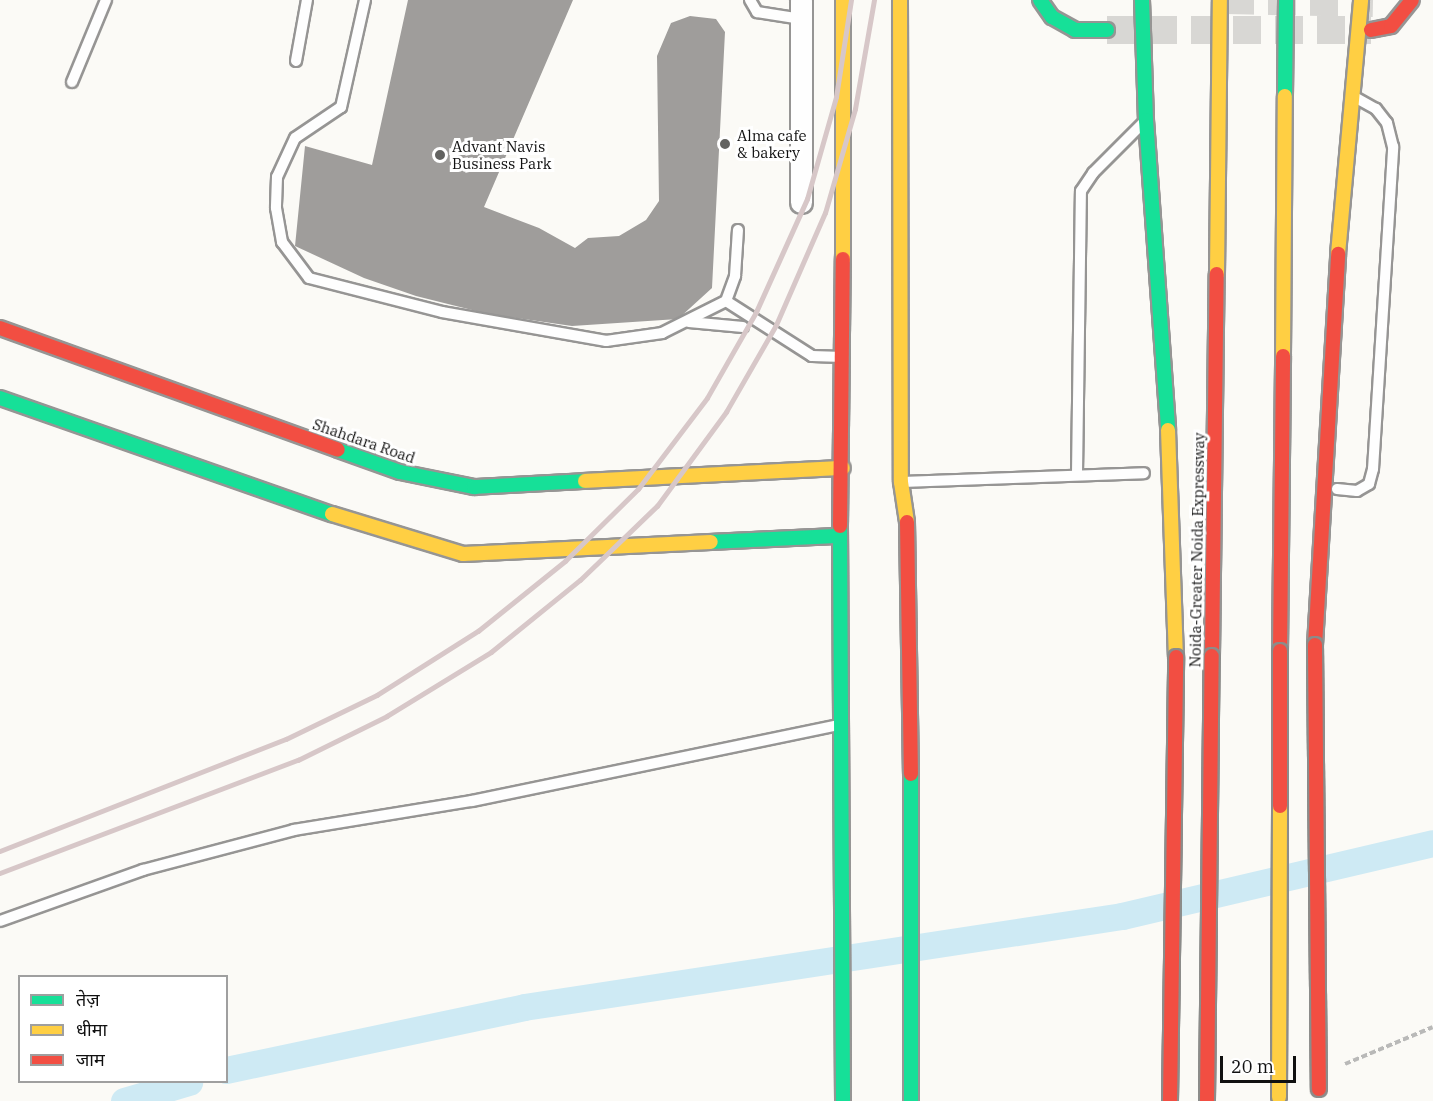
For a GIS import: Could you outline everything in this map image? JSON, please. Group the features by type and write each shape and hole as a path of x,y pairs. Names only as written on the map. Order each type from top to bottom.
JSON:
{"main road":[{"path":"843,0 843,468 840,536 843,743 843,1101"},
{"path":"900,0 901,482 908,533 911,730 911,1101"},
{"path":"1040,0 1052,17 1075,30 1107,30"},
{"path":"1142,0 1146,120 1171,469 1176,657 1170,1101"},
{"name":"Noida-Greater Noida Expressway","path":"1207,1101 1220,0"},
{"path":"1279,1099 1280,651 1286,0"},
{"path":"1371,30 1390,26 1412,0"},
{"path":"1319,1095 1315,645 1330,333 1353,96 1369,1"},
{"name":"Shahdara Road","path":"0,328 400,472 474,487 843,468"},
{"path":"0,398 363,525 463,554 840,536"}],"street":[{"path":"801,10 801,202"}],"lane":[{"path":"72,82 106,0"},
{"path":"296,61 307,0"},
{"path":"366,0 341,107 295,138 277,177 276,208 282,242 309,278 442,312 606,341 662,333 689,322 726,301 735,276 738,230"},
{"path":"750,0 757,12 801,10"},
{"path":"1337,489 1357,491 1369,484 1373,469 1393,147 1387,123 1377,109 1353,96"},
{"path":"1077,473 1082,191 1093,173 1146,120"},
{"path":"726,301 812,356 843,357"},
{"path":"689,322 743,327"},
{"path":"901,482 1077,473 1144,473"},
{"path":"0,921 143,870 294,830 472,801 842,725"}],"building":[{"name":"Advant Navis Business Park","path":"408,0 573,0 484,207 539,228 575,248 588,238 619,236 646,220 659,201 657,56 671,23 690,16 716,19 725,32 712,288 678,319 572,326 488,314 416,296 364,278 295,246 305,146 372,165"}],"waterway":[{"path":"228,1070 524,1007 1122,916 1433,843"},
{"path":"124,1101 186,1083"}],"tunnel":[{"path":"1226,0 1373,3"},
{"path":"1107,30 1371,30"}],"railway":[{"path":"0,851 286,739 377,695 478,631 565,561 638,489 707,398 756,312 807,199 836,97 851,0"},
{"path":"0,873 298,760 387,716 491,652 580,580 657,506 726,412 776,325 825,213 855,109 874,0"}],"traffic: fast":[{"path":"1040,0 1052,17 1075,30 1107,30"},
{"path":"1142,0 1146,120 1168,430"},
{"path":"1285,96 1286,0"},
{"path":"0,398 332,514"},
{"path":"338,450 400,472 474,487 585,481"},
{"path":"840,526 843,1101"},
{"path":"711,542 840,536"},
{"path":"911,774 911,1101"}],"traffic: slow":[{"path":"843,0 843,259"},
{"path":"900,0 901,482 907,522"},
{"path":"1217,274 1220,0"},
{"path":"1338,254 1361,0"},
{"path":"1283,356 1285,96"},
{"path":"1168,430 1176,657"},
{"path":"585,481 843,468"},
{"path":"332,514 463,554 711,542"},
{"path":"1279,1097 1280,806"}],"traffic: jam":[{"path":"1371,30 1391,26 1412,0"},
{"path":"1315,645 1338,254"},
{"path":"840,526 843,259"},
{"path":"1212,656 1217,274"},
{"path":"0,328 338,450"},
{"path":"1280,651 1283,356"},
{"path":"907,522 911,774"},
{"path":"1315,645 1319,1089"},
{"path":"1280,651 1280,806"},
{"path":"1207,1101 1212,656"},
{"path":"1170,1101 1176,657"}],"place":[{"name":"Alma cafe & bakery","path":"725,144"},
{"name":"Advant Navis Business Park","path":"440,155"}]}
